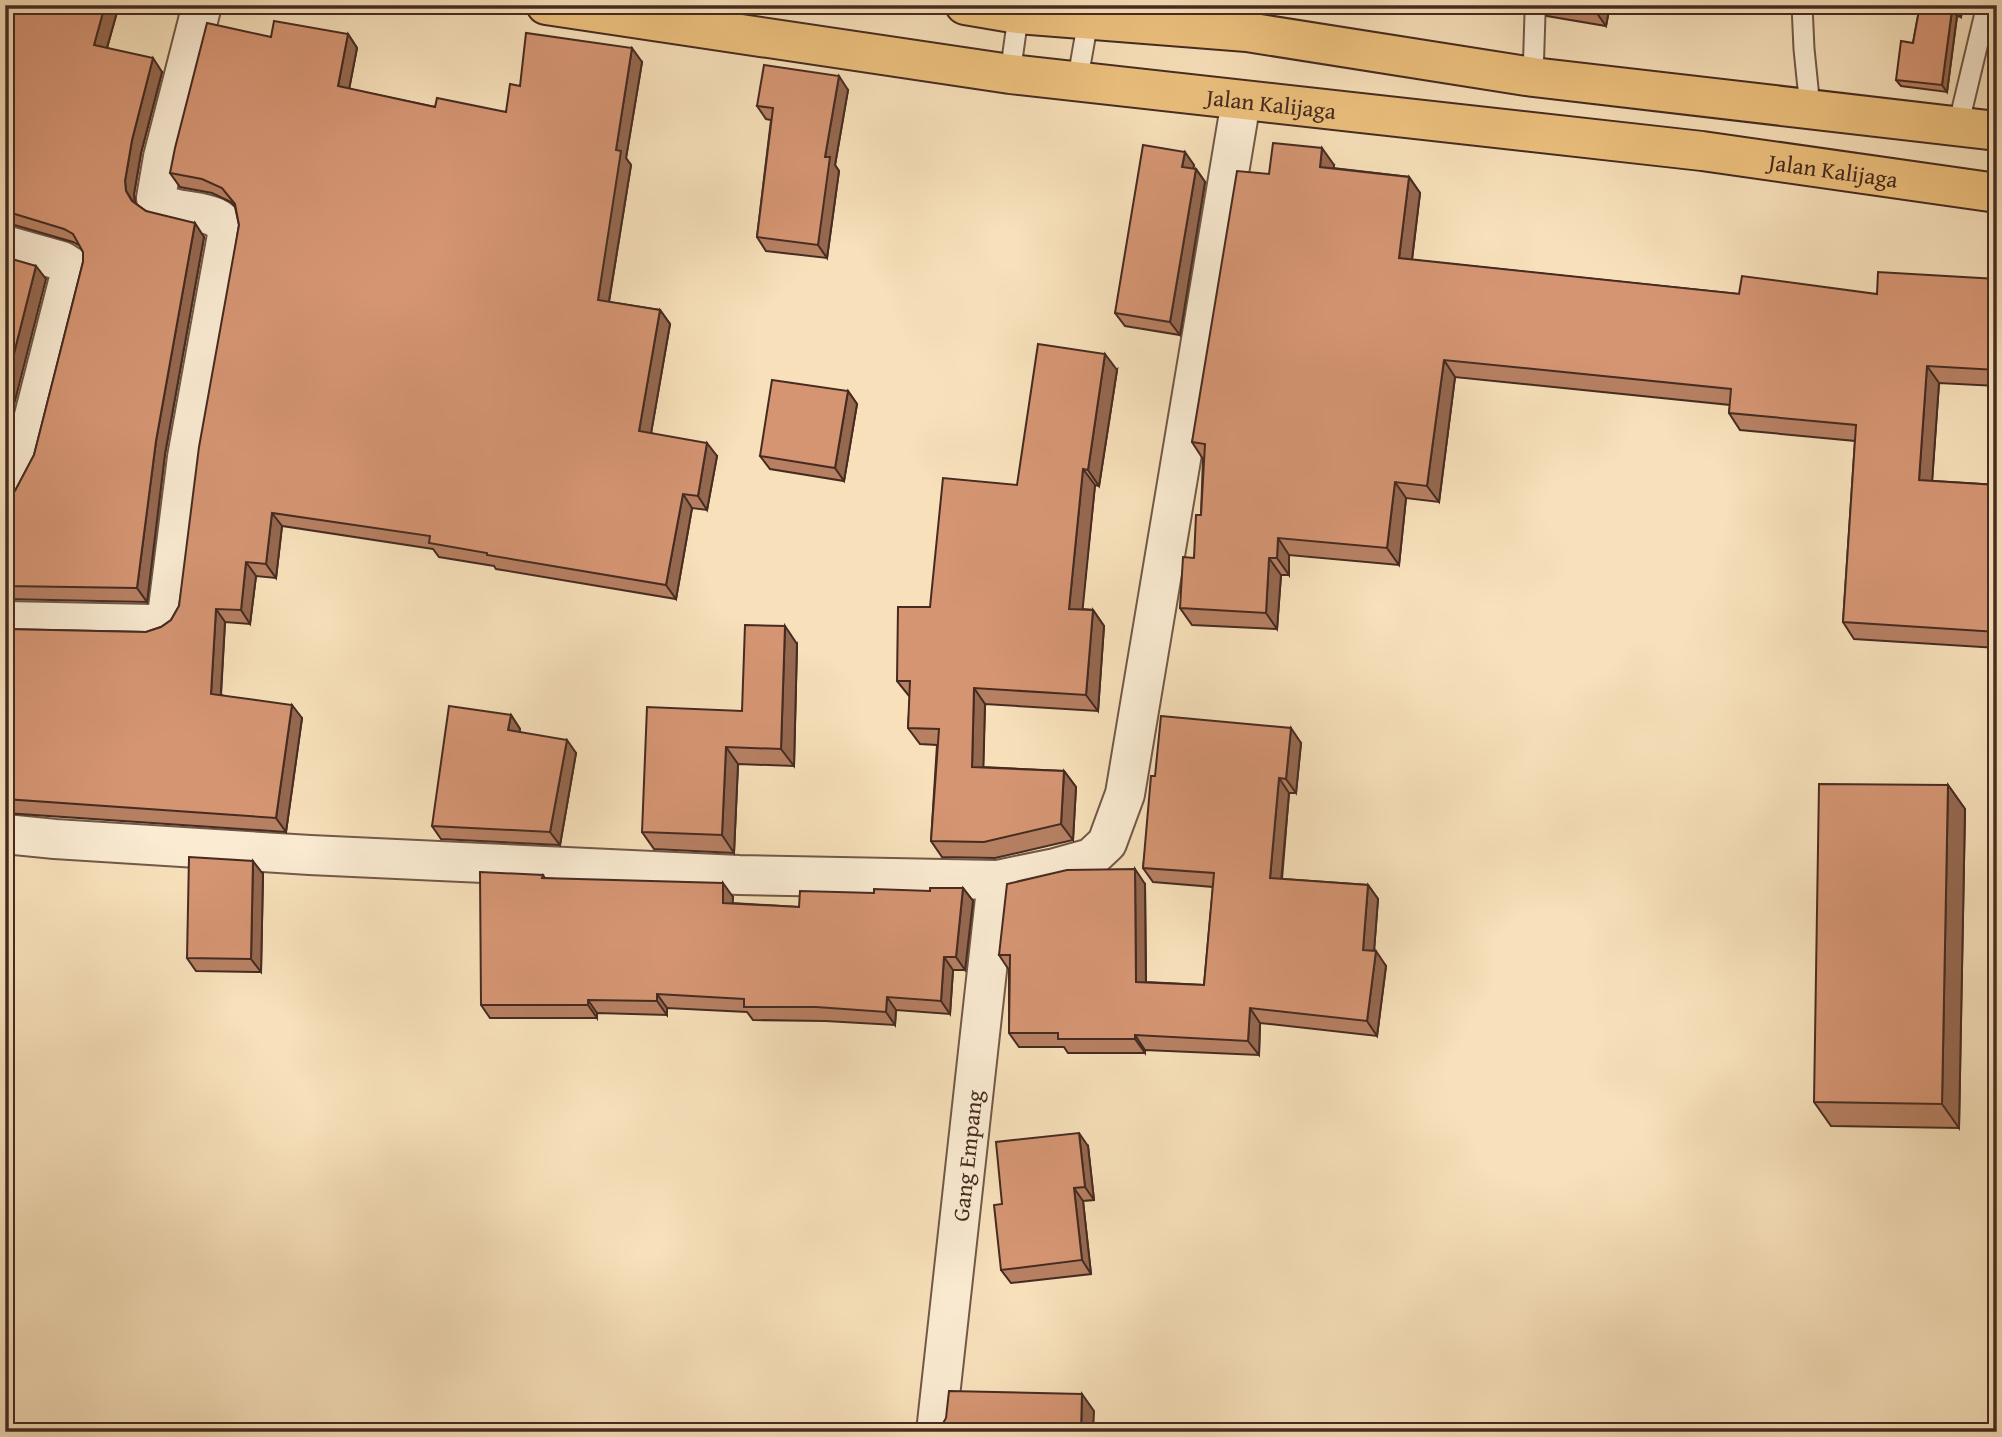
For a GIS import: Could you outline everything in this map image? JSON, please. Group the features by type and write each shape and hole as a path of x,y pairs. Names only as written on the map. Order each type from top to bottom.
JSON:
{"highway":[{"name":"Jalan Kalijaga","path":"547,5 1010,75 1702,151 1997,193"},
{"path":"965,5 1089,12 1247,32 1533,77 1997,131"}],"street":[{"path":"5,621 152,624 167,616 187,457 227,235 223,222 211,216 166,206 156,198 163,157 202,5"},
{"path":"5,834 310,855 739,876 997,880 1091,858 1107,843 1125,794 1241,101"},
{"path":"5,245 62,261 70,266 71,270 22,463 5,494"},
{"name":"Gang Empang","path":"936,1432 997,880"}],"lane":[{"path":"1802,5 1810,108"},
{"path":"1958,126 1987,5"},
{"path":"1010,75 1019,9"},
{"path":"1077,83 1089,12"},
{"path":"1533,77 1535,14"}],"building":[{"path":"5,5 105,5 94,45 153,58 132,140 125,181 126,191 132,201 146,211 195,223 156,441 137,588 5,586 5,500 15,491 34,455 83,262 83,252 73,234 64,229 5,211"},
{"path":"1920,5 1957,5 1956,10 1952,10 1942,85 1896,80 1901,41 1913,43"},
{"path":"274,21 348,34 338,86 435,107 437,98 506,112 510,84 520,86 526,33 632,48 616,150 621,151 598,300 660,310 639,431 707,443 698,496 683,494 666,585 429,543 430,536 272,513 266,564 246,562 241,610 216,609 211,694 292,705 276,818 5,799 5,629 146,632 171,620 179,606 199,447 239,225 235,204 222,188 202,179 170,173 207,23 271,37"},
{"path":"764,65 839,76 825,157 830,157 818,245 757,237 773,108 757,106"},
{"path":"1273,143 1322,148 1320,167 1409,177 1399,258 1739,294 1742,276 1877,294 1878,272 1997,279 1997,370 1927,366 1919,480 1997,485 1997,632 1843,622 1856,425 1729,413 1731,389 1444,360 1427,486 1395,482 1387,548 1278,538 1277,558 1269,558 1266,613 1180,608 1183,557 1194,558 1196,515 1201,515 1205,444 1192,442 1237,171 1269,174"},
{"path":"1143,145 1185,152 1182,167 1196,169 1170,322 1115,313"},
{"path":"5,257 36,266 5,389"},
{"path":"1038,344 1105,354 1088,470 1083,469 1069,609 1093,610 1086,695 974,688 972,767 1064,771 1061,824 984,842 931,841 939,729 908,728 910,681 897,681 898,607 930,607 943,478 1017,485"},
{"path":"772,380 848,391 835,468 760,456"},
{"path":"745,625 785,626 781,749 726,747 722,835 642,832 647,707 742,711"},
{"path":"449,706 511,715 508,730 567,740 550,832 432,826"},
{"path":"1161,716 1291,728 1286,779 1279,778 1270,878 1368,885 1363,950 1376,951 1367,1021 1250,1008 1248,1041 1135,1035 1135,1039 1058,1039 1058,1033 1009,1033 1010,955 999,955 1007,884 1067,870 1135,869 1136,982 1204,985 1214,873 1143,868 1151,776 1155,776"},
{"path":"1819,784 1948,785 1942,1104 1814,1102"},
{"path":"189,857 253,861 251,959 187,958"},
{"path":"480,872 543,875 542,878 723,883 723,903 799,907 800,891 874,893 874,889 930,891 930,888 963,888 956,957 944,957 941,1001 887,997 886,1012 816,1007 744,1007 744,999 657,994 657,1001 588,1000 588,1005 481,1005"},
{"path":"1079,1133 1085,1187 1074,1188 1082,1260 1001,1270 994,1205 1002,1204 996,1142"},
{"path":"949,1391 1082,1394 1081,1432 938,1432 946,1418"}]}
